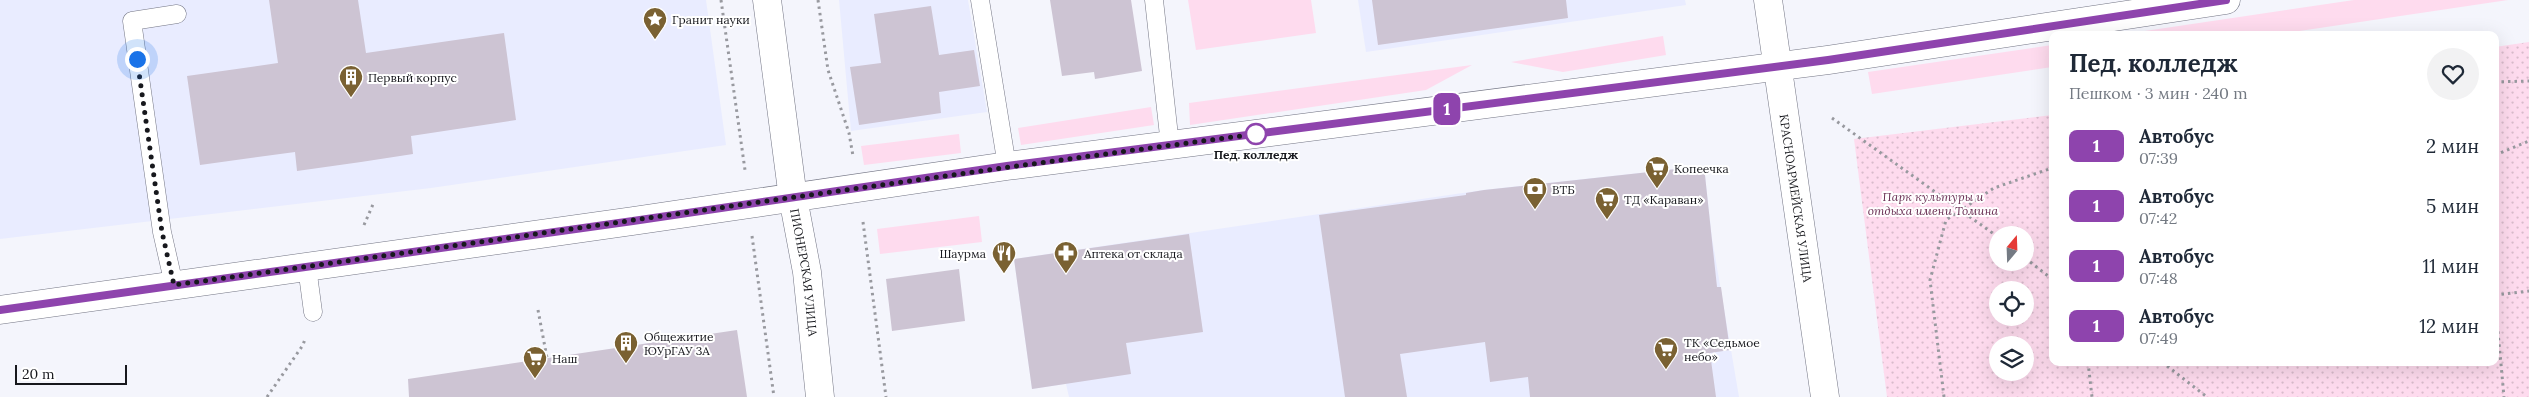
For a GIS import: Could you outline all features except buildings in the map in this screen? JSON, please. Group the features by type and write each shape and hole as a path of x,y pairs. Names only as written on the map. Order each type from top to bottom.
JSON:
{"main road":[{"name":"ПИОНЕРСКАЯ УЛИЦА","path":"767,0 793,198 807,272 820,397"},
{"name":"КРАСНОАРМЕЙСКАЯ УЛИЦА","path":"1768,0 1825,397"},
{"path":"0,310 1007,166 1776,66 2226,0"}],"lane":[{"path":"980,0 1007,166"},
{"path":"1154,0 1170,146"},
{"path":"174,285 162,232 132,21 177,14"},
{"path":"307,267 312,312"}],"path":[{"path":"2499,82 2529,81"},
{"path":"1832,118 1989,230"},
{"path":"2499,153 2529,141"},
{"path":"1944,397 1930,280 1946,220 1994,188 2049,169"},
{"path":"2034,265 2049,277"},
{"path":"2499,296 2529,290"},
{"path":"538,310 548,358"},
{"path":"267,397 304,345 312,312"},
{"path":"2499,341 2504,397"},
{"path":"2088,366 2092,397"},
{"path":"2167,366 2207,397"}],"shaded area":[{"path":"0,0 706,0 726,145 431,188 0,239"},
{"path":"839,0 968,0 987,112 851,131"},
{"path":"1358,0 1685,0 1686,5 1366,52"},
{"path":"1704,166 1712,238 1739,397 1069,397 1066,384 1032,389 1014,259 1483,190"}],"green space":[{"path":"1188,0 1311,0 1316,33 1196,50"},
{"path":"2354,0 2508,0 2299,31 2145,31"},
{"path":"1663,36 1666,55 1563,72 1511,62"},
{"name":"Парк культуры и отдыха имени Томина","path":"2529,42 2529,397 1887,397 1854,139 2049,115 2049,366 2499,366 2499,46"},
{"path":"2049,45 2049,67 1872,94 1868,72"},
{"path":"1472,65 1426,90 1190,125 1189,103"},
{"path":"1151,107 1154,125 1021,145 1018,128"},
{"path":"959,134 961,153 864,165 861,146"},
{"path":"979,216 982,242 880,254 877,229"}],"bus line":[{"name":"1","path":"0,310 748,205 1007,166 1828,60 2226,0"}],"place":[{"name":"Гранит науки","path":"655,40"},
{"name":"Первый корпус","path":"351,98"},
{"name":"Пед. колледж","path":"1256,134"},
{"name":"Копеечка","path":"1657,189"},
{"name":"ВТБ","path":"1535,210"},
{"name":"ТД «Караван»","path":"1607,220"},
{"name":"Шаурма","path":"1004,274"},
{"name":"Аптека от склада","path":"1066,274"},
{"name":"Общежитие ЮУрГАУ 3А","path":"626,364"},
{"name":"ТК «Седьмое небо»","path":"1666,370"},
{"name":"Наш","path":"535,379"}],"route":[{"path":"137,59 162,232 174,285 748,205 1007,166 1264,133 1256,134"}]}
